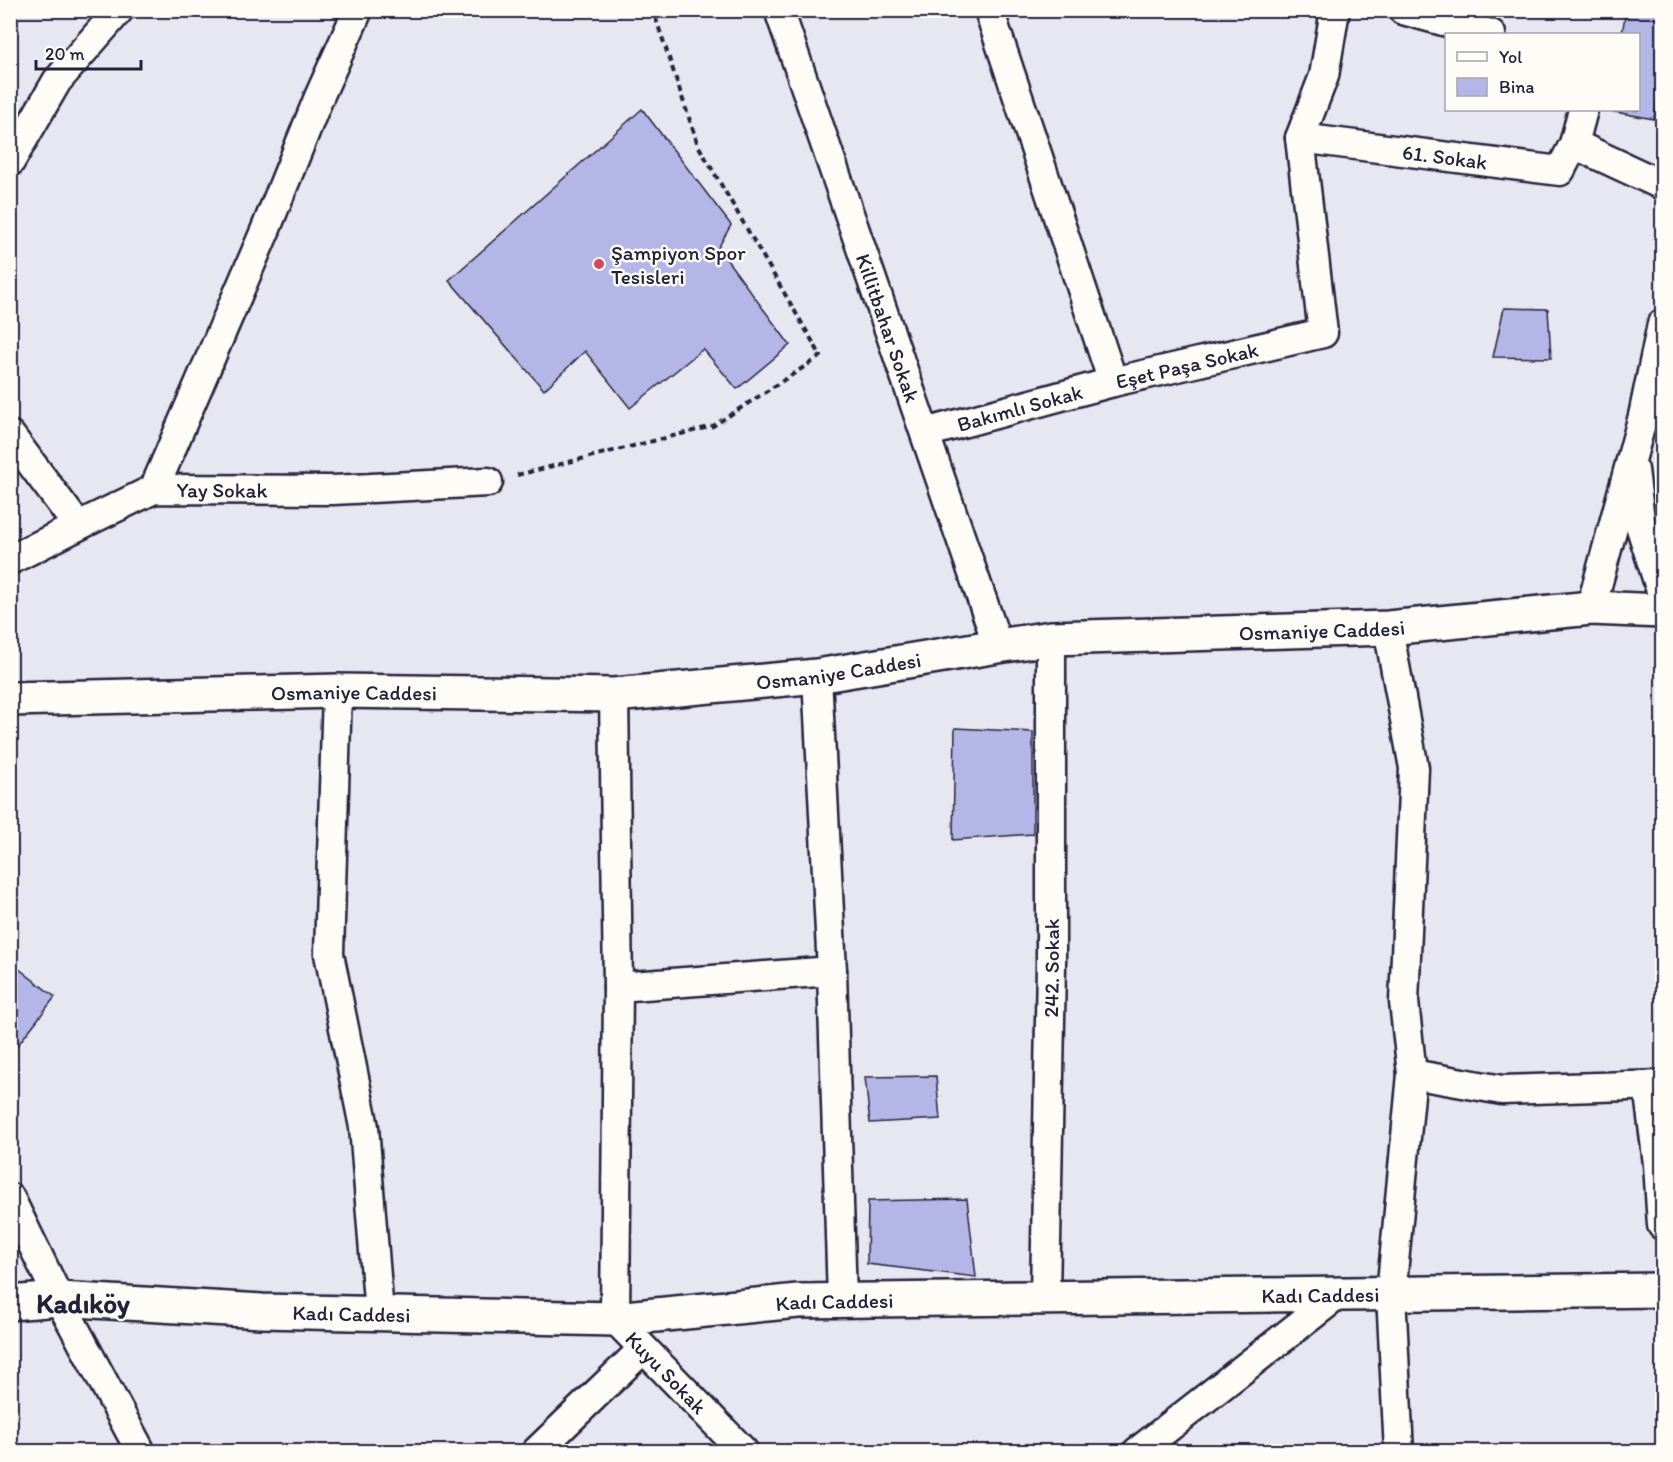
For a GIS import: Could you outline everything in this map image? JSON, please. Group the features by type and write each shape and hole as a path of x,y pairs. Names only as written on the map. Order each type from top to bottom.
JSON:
{"street":[{"path":"10,162 57,81 119,10"},
{"path":"154,489 358,10"},
{"name":"Killitbahar Sokak","path":"779,10 998,646"},
{"name":"Eşet Paşa Sokak","path":"989,10 1113,382 1323,333 1300,138 1324,76 1335,10"},
{"path":"1403,10 1487,33"},
{"path":"1583,111 1574,144 1662,185"},
{"name":"61. Sokak","path":"1300,138 1560,171 1574,144"},
{"path":"1591,608 1643,416 1662,324"},
{"name":"Bakımlı Sokak","path":"925,433 1113,382"},
{"path":"10,435 78,526"},
{"path":"1632,453 1641,528 1662,594"},
{"name":"Yay Sokak","path":"10,560 154,489 333,490 488,482"},
{"name":"Osmaniye Caddesi","path":"10,699 337,691 614,694 817,676 1051,638 1388,628 1591,608 1662,611"},
{"path":"1388,628 1414,768 1404,1002 1412,1074 1391,1294 1399,1452"},
{"name":"242. Sokak","path":"1045,1298 1051,964 1051,638"},
{"path":"817,676 832,971 842,1300"},
{"path":"337,691 329,954 364,1127 379,1314"},
{"path":"614,694 618,987 615,1320"},
{"path":"618,987 832,971"},
{"path":"1412,1074 1502,1090 1655,1086 1662,1225"},
{"path":"10,1198 59,1299 141,1452"},
{"name":"Kadı Caddesi","path":"10,1303 59,1299 262,1311 615,1320 798,1301 1662,1290"},
{"path":"1137,1452 1339,1294"},
{"name":"Kuyu Sokak","path":"615,1320 744,1452"},
{"path":"536,1452 643,1349"}],"path":[{"path":"488,482 713,426 821,356 698,145 653,10"}],"building":[{"path":"1626,10 1662,10 1662,66 1654,119 1610,111 1640,111 1640,33 1622,33"},
{"name":"Şampiyon Spor Tesisleri","path":"642,109 731,225 718,248 790,345 737,389 703,349 630,408 585,351 544,390 449,280"},
{"path":"1504,308 1548,309 1551,358 1493,357"},
{"path":"955,728 1033,732 1033,834 953,840"},
{"path":"10,962 55,997 10,1055"},
{"path":"936,1076 940,1119 870,1123 865,1077"},
{"path":"967,1199 976,1277 867,1264 868,1201"}],"place":[{"name":"Şampiyon Spor Tesisleri","path":"599,264"}],"district":[{"name":"Kadıköy","path":"83,1303"}]}
